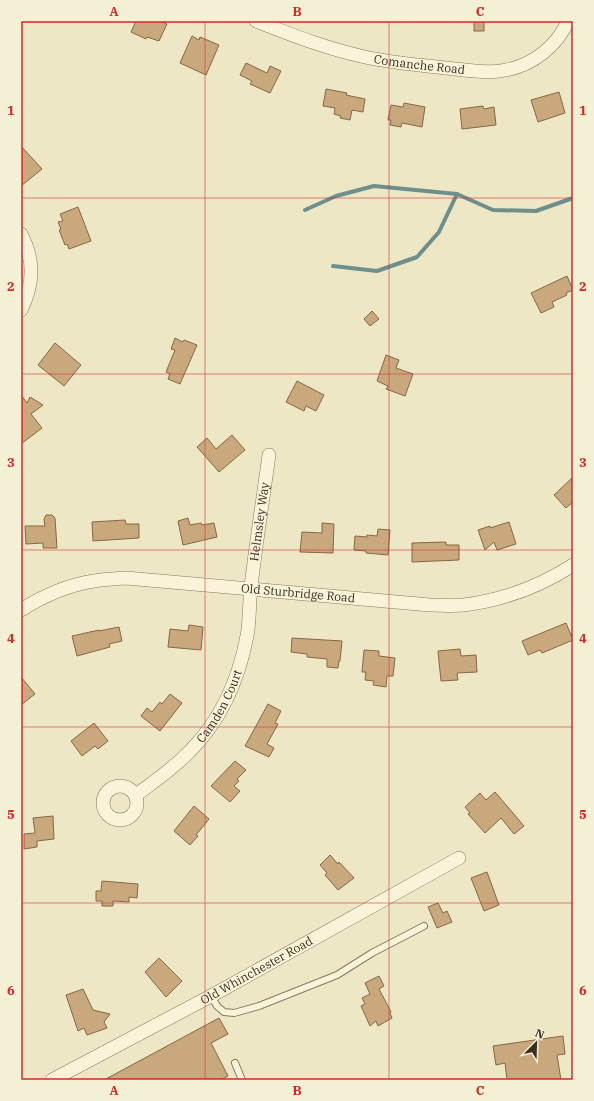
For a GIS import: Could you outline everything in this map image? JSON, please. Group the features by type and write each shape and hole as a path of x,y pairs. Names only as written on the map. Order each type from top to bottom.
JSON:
{"street":[{"name":"Comanche Road","path":"256,21 315,44 366,57 398,63 488,72 507,70 524,65 540,55 558,38 568,21"},
{"path":"21,234 28,247 32,269 29,290 21,310"},
{"name":"Helmsley Way","path":"250,589 269,455"},
{"name":"Old Sturbridge Road","path":"21,610 37,600 65,588 93,581 126,578 430,605 462,605 492,600 524,590 552,578 573,565"},
{"name":"Camden Court","path":"136,795 172,768 191,750 220,712 241,664 247,634 250,589"},
{"name":"Old Whinchester Road","path":"52,1080 211,996 459,858"}],"lane":[{"path":"211,996 217,1006 224,1012 234,1013 259,1006 337,975 372,953 424,926"},
{"path":"235,1063 242,1080"}],"building":[{"path":"136,21 160,21 167,24 159,41 147,37 146,39 131,32"},
{"path":"474,21 484,21 484,31 474,31"},
{"path":"192,36 199,40 200,37 219,45 206,75 180,63"},
{"path":"246,63 267,73 270,66 281,71 270,93 250,84 252,81 240,75"},
{"path":"326,89 347,93 346,95 365,99 363,112 352,110 350,120 340,118 341,116 334,114 335,108 323,106"},
{"path":"559,92 565,113 538,122 531,100"},
{"path":"404,103 425,107 422,127 402,123 401,127 390,125 391,120 388,120 391,105 403,107"},
{"path":"483,106 484,109 494,107 496,125 462,129 460,109"},
{"path":"21,146 42,169 21,186"},
{"path":"78,207 91,241 69,249 67,244 65,245 59,230 61,229 58,222 63,221 60,214"},
{"path":"567,276 573,290 566,293 567,295 552,302 554,307 541,313 531,293"},
{"path":"372,311 379,319 370,326 364,319"},
{"path":"175,338 183,342 184,340 197,345 180,384 168,379 170,374 166,372 175,350 171,349"},
{"path":"55,343 81,365 64,386 38,365"},
{"path":"386,355 399,360 396,368 413,374 405,396 386,389 388,386 377,381"},
{"path":"297,381 324,395 316,411 306,406 304,411 286,402"},
{"path":"21,395 27,403 30,397 43,405 31,414 42,428 21,444"},
{"path":"232,435 245,450 219,472 197,447 207,438 216,449"},
{"path":"573,477 573,502 566,508 554,495"},
{"path":"46,515 52,515 55,518 57,548 43,548 43,543 26,544 25,526 45,526 44,519"},
{"path":"188,518 190,525 214,523 217,537 183,545 178,521"},
{"path":"125,520 126,524 139,524 139,538 93,541 92,522"},
{"path":"509,522 516,544 497,550 494,542 485,550 478,530"},
{"path":"322,523 334,524 333,553 300,552 302,532 322,533"},
{"path":"378,529 390,530 388,555 366,553 366,551 354,550 355,536 377,536"},
{"path":"446,542 446,545 459,545 459,560 412,562 412,543"},
{"path":"566,623 573,640 542,653 540,650 528,655 522,641"},
{"path":"189,625 203,627 201,650 168,647 170,629 188,631"},
{"path":"119,627 122,641 109,644 110,647 77,656 72,636"},
{"path":"292,638 342,641 338,668 327,667 327,659 307,657 307,654 291,652"},
{"path":"460,649 461,656 476,655 477,672 457,673 458,680 441,681 438,651"},
{"path":"364,650 379,651 379,656 395,658 393,676 387,676 386,687 373,685 374,681 365,680 366,672 362,672"},
{"path":"21,677 35,694 21,705"},
{"path":"170,694 182,703 160,731 141,716 147,708 152,712 160,702 162,704"},
{"path":"268,704 281,711 275,723 278,724 267,744 274,748 269,757 245,746"},
{"path":"94,723 108,741 98,749 95,746 82,756 71,741"},
{"path":"235,761 246,770 237,779 239,781 234,786 240,791 230,802 211,786"},
{"path":"495,792 524,826 514,834 501,818 485,833 468,814 470,813 465,807 480,793 486,800"},
{"path":"194,806 209,819 190,845 174,831"},
{"path":"53,816 54,839 37,841 37,847 24,849 24,834 35,833 33,818"},
{"path":"330,855 354,878 338,890 325,875 327,873 320,865"},
{"path":"487,872 499,905 484,911 471,878"},
{"path":"102,881 138,884 137,898 129,897 129,902 113,901 113,906 102,906 102,901 96,901 96,891 101,891"},
{"path":"438,903 443,913 447,911 452,922 437,928 428,907"},
{"path":"159,958 182,981 166,997 145,972"},
{"path":"379,976 384,986 379,989 391,1012 392,1018 378,1026 376,1021 370,1026 361,1006 365,1004 362,998 370,994 365,983"},
{"path":"83,989 93,1010 110,1014 104,1022 107,1028 87,1035 84,1028 78,1031 66,995"},
{"path":"219,1018 228,1034 211,1043 228,1076 221,1080 104,1080"},
{"path":"563,1036 565,1054 557,1055 561,1080 507,1080 505,1063 496,1065 493,1046"}],"waterway":[{"path":"305,210 336,196 374,186 457,194 493,210 536,211 573,198"},
{"path":"333,266 377,271 417,257 439,232 457,194"}]}
